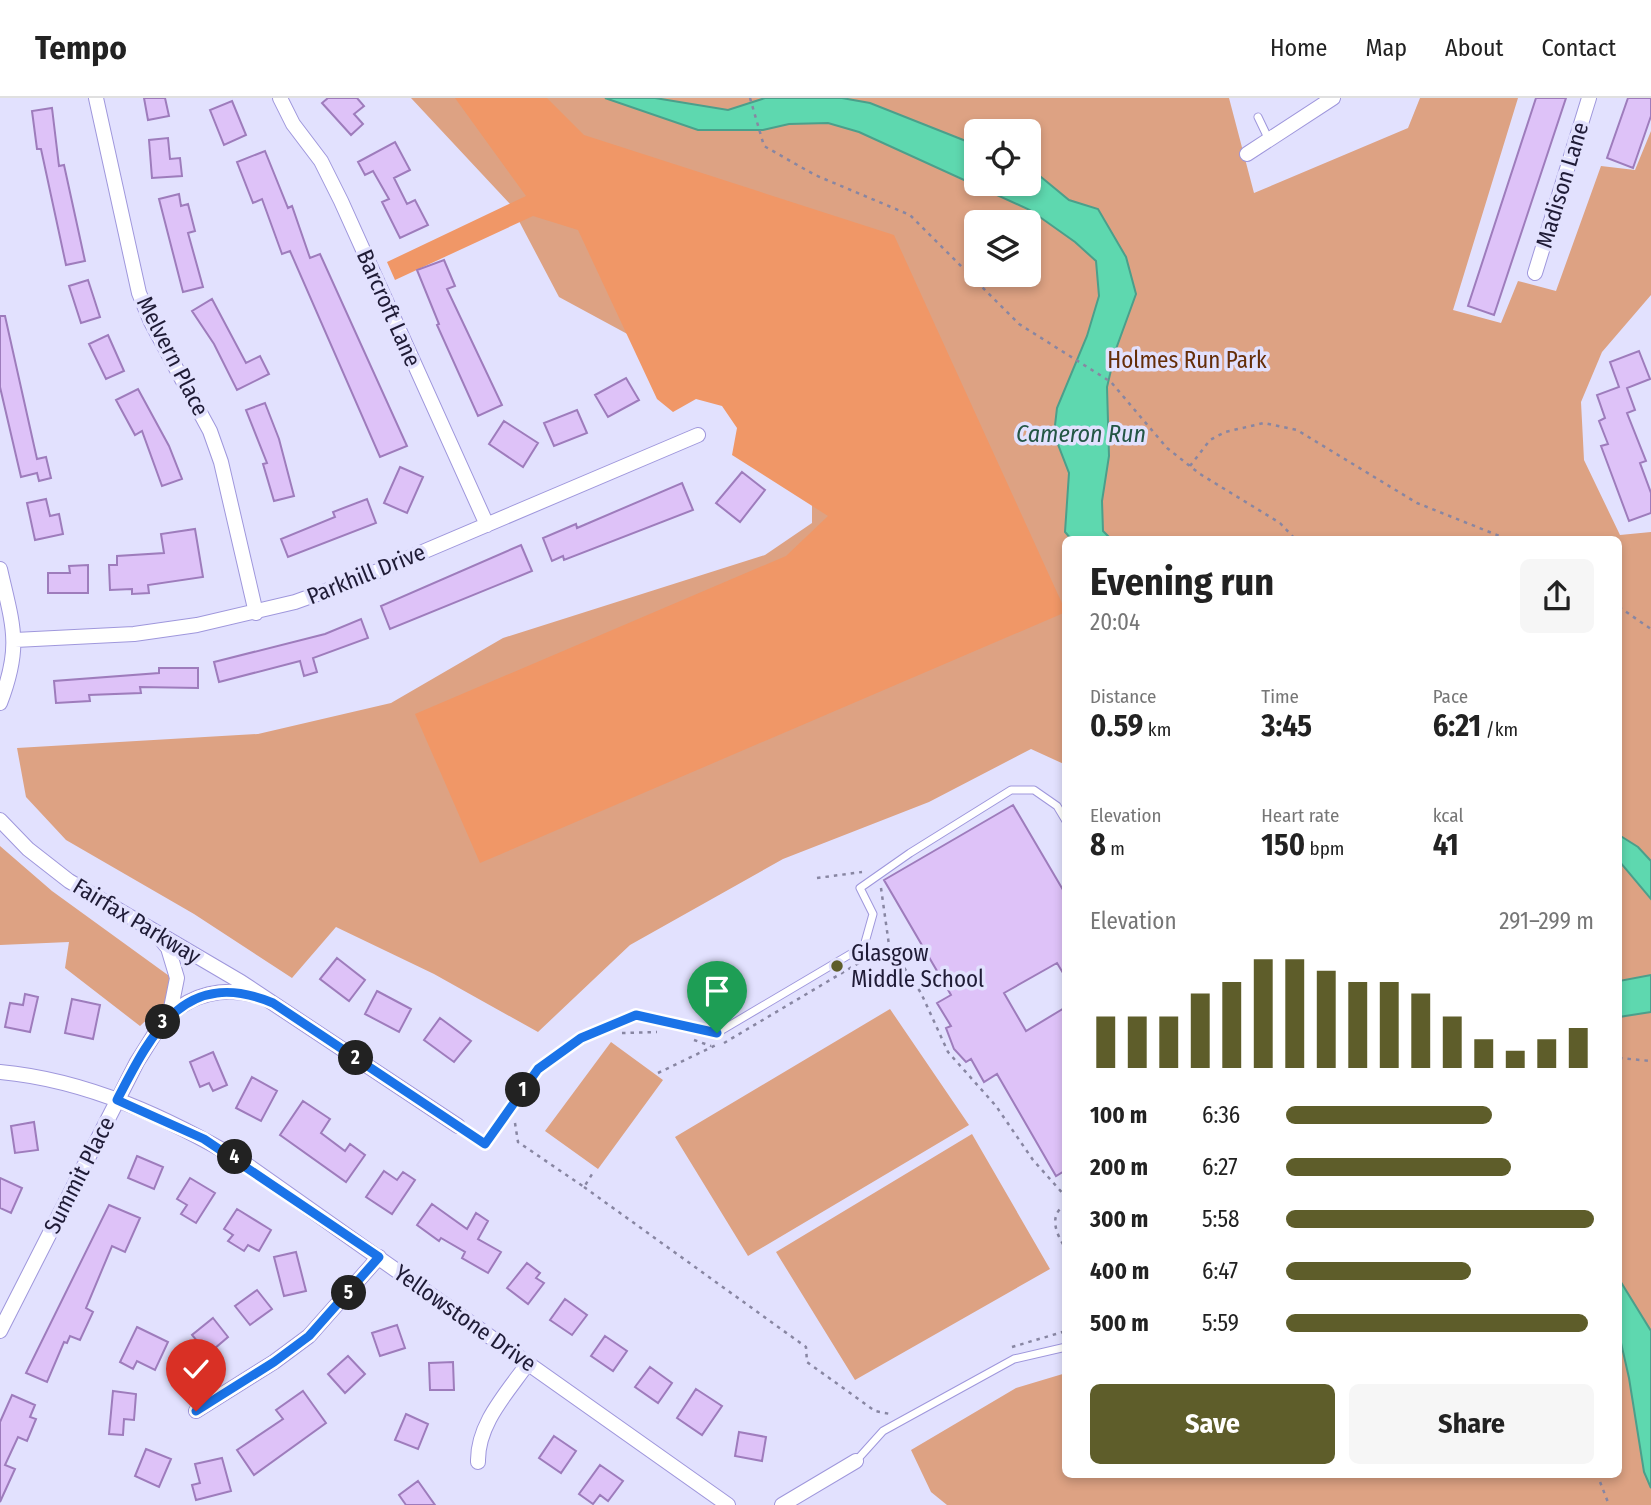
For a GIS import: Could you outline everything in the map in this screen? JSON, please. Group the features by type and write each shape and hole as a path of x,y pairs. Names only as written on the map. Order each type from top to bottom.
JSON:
{"street":[{"name":"Melvern Place","path":"96,98 139,293 151,322 210,430 221,462 256,613"},
{"name":"Barcroft Lane","path":"280,98 293,124 321,161 487,524"},
{"path":"1247,154 1333,98"},
{"name":"Madison Lane","path":"1535,273 1589,98"},
{"name":"Parkhill Drive","path":"15,640 134,634 256,613 359,579 698,435"},
{"path":"0,569 15,640 12,673 0,703"},
{"name":"Fairfax Parkway","path":"0,820 28,849 69,881 273,1003 458,1126"},
{"name":"Summit Place","path":"0,1331 117,1100 174,1000 177,978 169,948 149,927"},
{"name":"Summit Place","path":"163,1021 191,1000 208,994 244,992 273,1003"},
{"name":"Yellowstone Drive","path":"0,1072 55,1082 117,1100 163,1118 224,1150 728,1505"},
{"path":"196,1411 274,1362 309,1336 379,1257"},
{"path":"478,1462 480,1438 486,1423 528,1363"},
{"path":"782,1505 856,1461"}],"lane":[{"path":"1258,117 1269,140"},
{"path":"458,1126 485,1144 538,1069 581,1038 636,1015 717,1033 864,946 873,914 860,888 910,853 1011,790 1034,790 1057,806 1062,814"},
{"path":"856,1461 883,1431 991,1371 1014,1359 1062,1349"}],"path":[{"path":"750,98 764,146 805,169 910,215 1019,324 1061,353 1111,382 1167,448 1190,466 1280,523 1292,536"},
{"path":"1190,466 1210,440 1225,432 1264,423 1297,430 1417,503 1500,536"},
{"path":"1622,609 1651,629"},
{"path":"817,878 869,869"},
{"path":"880,886 886,907 890,945 921,993 948,1052 996,1106 1033,1160 1062,1193"},
{"path":"658,1073 711,1046 729,1042 890,945"},
{"path":"611,1035 643,1031 665,1033"},
{"path":"688,1038 711,1046"},
{"path":"1622,1058 1651,1062"},
{"path":"514,1118 518,1142 806,1347 807,1362 875,1410 886,1415 897,1414"},
{"path":"584,1187 594,1171"},
{"path":"1062,1206 1055,1221 1056,1234 1062,1243"},
{"path":"1599,1478 1609,1505"}],"green space":[{"name":"Holmes Run Park","path":"411,98 1229,98 1254,193 1408,128 1420,98 1518,98 1453,310 1501,323 1518,281 1556,291 1601,166 1635,170 1651,131 1651,295 1602,352 1581,402 1584,460 1620,535 1651,532 1651,1505 947,1505 931,1492 911,1450 1016,1388 1062,1374 1062,1478 1622,1478 1622,536 1062,536 1062,763 1031,749 929,802 783,859 630,945 538,1032 434,974 336,927 292,978 194,914 66,840 26,797 17,748 258,734 391,703 503,638 765,555 812,523 812,485 668,356 559,297 510,204"},
{"path":"0,846 52,891 183,986 140,1026 65,968 69,942 0,945"},
{"path":"890,1009 969,1125 748,1256 675,1137"},
{"path":"611,1042 663,1080 598,1169 545,1131"},
{"path":"972,1134 1050,1269 855,1380 776,1252"}],"shaded area":[{"path":"455,98 547,98 584,135 894,235 1062,603 1062,614 480,863 415,714 786,556 828,516 732,455 737,428 722,406 696,399 673,412 657,399 578,230 533,216 395,280 387,262 526,196"}],"water":[{"name":"Cameron Run","path":"605,98 655,98 728,110 765,98 842,98 870,103 964,140 964,180 859,132 828,123 789,124 763,130 698,130"},
{"name":"Cameron Run","path":"1041,177 1069,200 1098,209 1126,257 1136,294 1116,349 1107,387 1109,456 1102,501 1103,531 1108,536 1068,536 1065,532 1069,473 1054,434 1057,408 1087,336 1099,296 1096,261 1041,218 1041,210 1030,210 999,196 1041,196"},
{"path":"1622,837 1638,847 1651,861 1651,899 1622,865"},
{"path":"1651,975 1651,1012 1622,1017 1622,980"},
{"path":"1622,1284 1651,1331 1651,1488 1644,1472 1622,1347"}],"building":[{"path":"144,98 165,98 169,116 148,120"},
{"path":"328,98 357,98 364,106 354,114 363,124 351,135 322,103"},
{"path":"1536,98 1566,98 1494,315 1468,306"},
{"path":"1628,98 1651,98 1651,116 1633,168 1607,158"},
{"path":"232,101 246,135 224,145 210,110"},
{"path":"52,108 59,166 64,165 85,261 66,265 41,149 37,149 32,111"},
{"path":"168,138 170,159 180,158 182,176 152,178 149,140"},
{"path":"395,142 410,170 394,178 407,204 415,200 428,225 400,238 382,202 389,199 373,171 365,175 358,162"},
{"path":"265,151 288,208 292,206 310,258 320,254 407,446 380,457 290,251 282,254 262,199 253,203 237,162"},
{"path":"179,194 181,206 188,204 195,231 188,233 203,287 183,292 159,199"},
{"path":"444,260 455,286 447,289 502,405 478,416 437,325 439,324 417,270"},
{"path":"88,280 100,317 81,323 69,286"},
{"path":"212,299 246,363 260,356 269,374 237,390 214,344 192,311"},
{"path":"0,316 5,316 37,459 46,457 51,478 39,481 37,473 21,477 0,387"},
{"path":"108,335 124,371 106,379 89,344"},
{"path":"1639,351 1650,379 1627,388 1635,410 1627,413 1646,461 1640,463 1651,493 1651,513 1629,521 1601,446 1608,444 1599,421 1605,418 1597,395 1619,387 1610,362"},
{"path":"626,378 639,400 608,417 595,395"},
{"path":"138,389 169,446 182,479 162,486 142,431 135,435 116,400"},
{"path":"265,403 279,439 294,496 274,501 263,464 267,463 246,410"},
{"path":"577,410 587,433 554,446 544,423"},
{"path":"504,421 538,443 523,467 489,444"},
{"path":"400,467 423,477 407,513 384,503"},
{"path":"742,472 765,490 740,522 716,503"},
{"path":"682,483 693,510 564,560 563,556 552,561 543,538 576,524 577,528"},
{"path":"46,499 50,516 59,514 63,534 35,540 27,503"},
{"path":"367,499 376,523 288,557 281,539 335,517 333,512"},
{"path":"195,529 203,577 148,585 149,593 132,594 132,589 110,590 109,565 117,565 117,556 164,553 161,534"},
{"path":"521,545 532,571 390,629 381,606"},
{"path":"88,565 88,593 48,593 48,573 70,573 69,566"},
{"path":"361,619 368,638 313,658 317,672 304,676 300,661 219,682 214,662 325,634"},
{"path":"159,668 198,668 198,688 140,687 141,693 89,695 90,701 56,703 54,681 159,673"},
{"path":"1013,805 1062,888 1062,971 1057,963 1004,993 1026,1031 1062,1009 1062,1172 1056,1176 997,1074 984,1082 971,1059 966,1062 954,1049 946,1028 951,1026 937,1003 951,995 884,880"},
{"path":"337,958 365,980 349,1001 320,979"},
{"path":"377,991 411,1009 399,1032 365,1014"},
{"path":"25,994 38,997 30,1032 5,1027 10,1003 23,1005"},
{"path":"72,999 100,1005 93,1039 65,1033"},
{"path":"440,1018 471,1041 454,1062 424,1040"},
{"path":"213,1052 227,1085 213,1091 209,1083 200,1087 190,1062"},
{"path":"252,1077 277,1091 261,1121 236,1108"},
{"path":"303,1101 330,1119 321,1133 345,1151 350,1144 365,1155 346,1182 280,1135"},
{"path":"34,1122 38,1150 15,1153 11,1126"},
{"path":"137,1156 163,1167 154,1189 128,1178"},
{"path":"384,1171 397,1180 403,1172 415,1180 392,1214 366,1197"},
{"path":"0,1178 22,1188 11,1213 0,1208"},
{"path":"190,1178 215,1193 196,1223 181,1214 187,1205 177,1199"},
{"path":"432,1204 467,1229 476,1213 488,1221 478,1239 501,1252 488,1273 462,1258 465,1252 441,1238 439,1241 417,1225"},
{"path":"109,1205 140,1218 125,1252 112,1246 86,1308 93,1312 80,1340 70,1336 67,1343 64,1342 47,1382 26,1373"},
{"path":"237,1209 271,1230 259,1251 248,1245 244,1251 228,1241 233,1235 224,1229"},
{"path":"296,1252 306,1291 284,1296 274,1257"},
{"path":"527,1263 540,1273 536,1278 544,1283 528,1304 507,1288"},
{"path":"257,1290 272,1309 250,1325 235,1306"},
{"path":"565,1299 587,1315 572,1335 550,1320"},
{"path":"213,1318 228,1337 208,1354 192,1335"},
{"path":"397,1325 405,1348 380,1356 372,1333"},
{"path":"137,1327 168,1342 155,1370 137,1361 133,1369 120,1362"},
{"path":"605,1336 627,1351 613,1371 591,1356"},
{"path":"348,1356 365,1374 345,1393 328,1374"},
{"path":"453,1362 454,1390 430,1390 429,1363"},
{"path":"650,1367 672,1383 658,1403 635,1387"},
{"path":"696,1389 722,1406 702,1435 677,1418"},
{"path":"113,1391 136,1394 134,1420 124,1419 123,1435 109,1434"},
{"path":"303,1391 326,1423 254,1475 237,1450 283,1419 276,1410"},
{"path":"12,1395 35,1405 30,1417 36,1419 27,1441 18,1437 5,1465 15,1469 0,1502 0,1422"},
{"path":"406,1414 428,1424 418,1449 395,1440"},
{"path":"739,1432 766,1437 762,1461 735,1456"},
{"path":"554,1436 576,1451 561,1473 539,1458"},
{"path":"146,1449 171,1459 159,1487 135,1476"},
{"path":"222,1458 231,1491 196,1500 192,1485 200,1483 195,1464"},
{"path":"600,1465 623,1481 608,1501 600,1495 593,1504 579,1494"},
{"path":"418,1481 435,1505 406,1505 399,1495"}],"place":[{"name":"Glasgow Middle School","path":"837,966"}],"route":[{"path":"196,1411 274,1362 309,1336 329,1317 379,1257 243,1162 163,1118 117,1100 163,1021 176,1009 208,994 227,991 244,992 273,1003 485,1144 538,1069 581,1038 636,1015 717,1033"}]}
